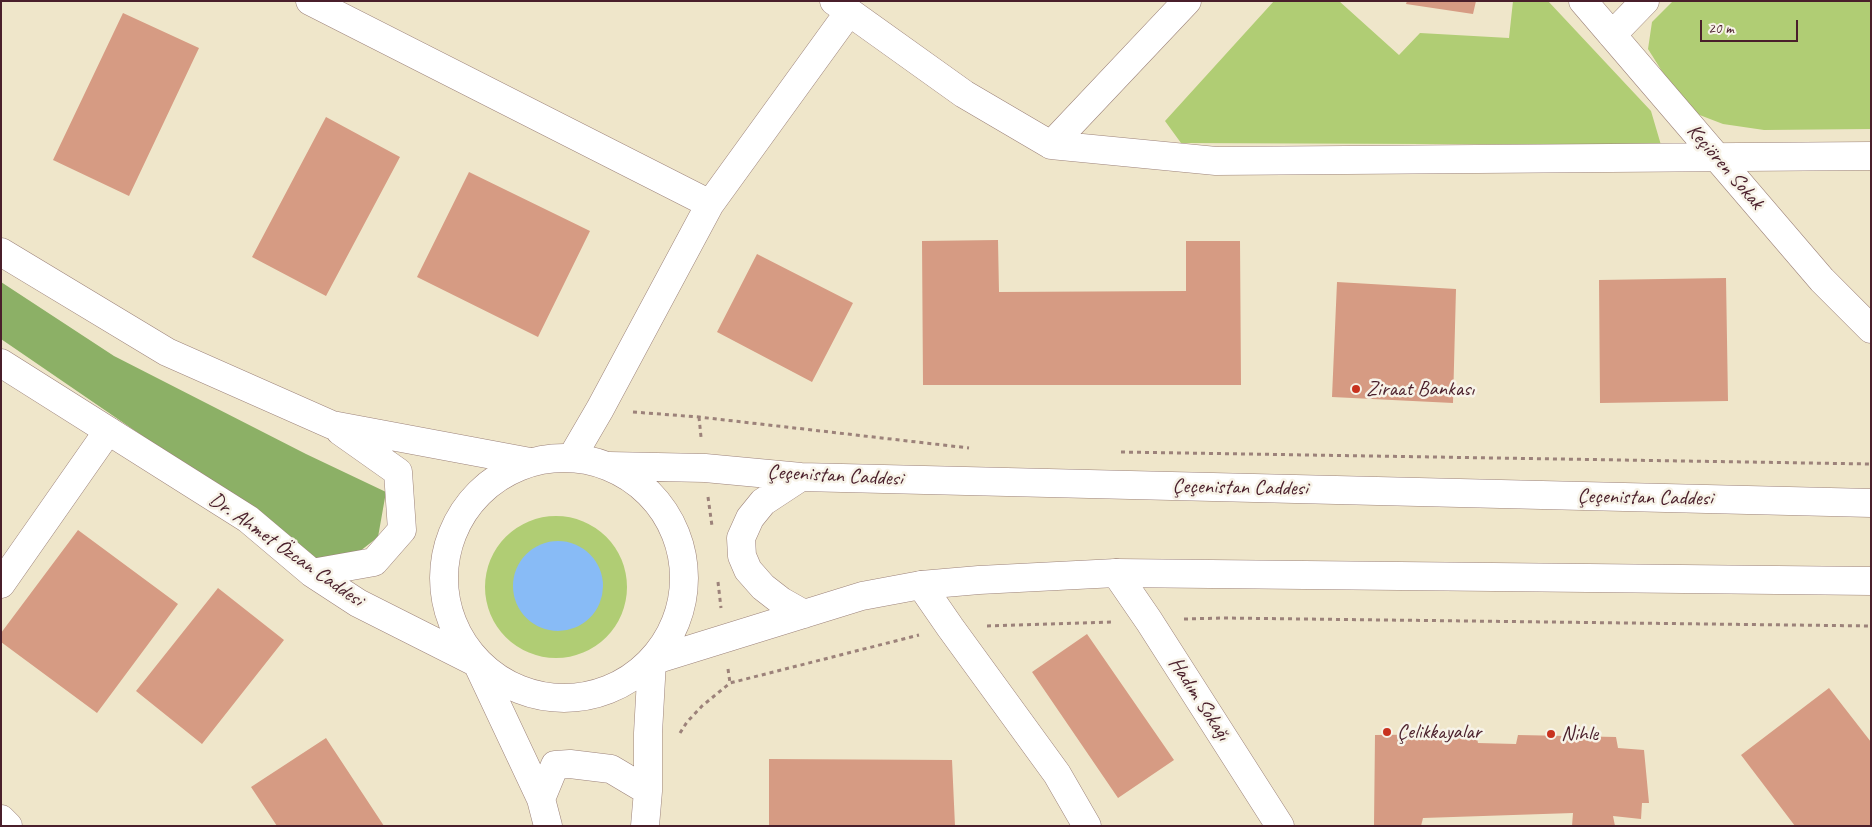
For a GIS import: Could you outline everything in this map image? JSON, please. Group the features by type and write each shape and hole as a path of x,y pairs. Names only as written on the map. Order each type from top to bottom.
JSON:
{"main road":[{"path":"310,1 710,204"},
{"path":"1051,145 1187,1"},
{"name":"Keçiören Sokak","path":"1583,1 1822,280 1871,329"},
{"path":"1612,35 1645,1"},
{"path":"572,457 600,409 710,204 842,6 964,94 1051,145 1216,161 1871,156"},
{"path":"1,252 167,352 332,425 398,472 402,530 374,562 312,573"},
{"name":"Dr. Ahmet Özcan Caddesi","path":"1,363 248,519 312,573 358,604 477,663"},
{"path":"332,425 530,462 572,457 609,466 643,487 668,517 682,553 684,592 674,629 652,662 648,733 648,791 645,826"},
{"path":"1,584 108,431"},
{"path":"530,462 493,480 464,510 446,547 443,588 453,628 464,647 477,663 541,799 548,826"},
{"name":"Çeçenistan Caddesi","path":"609,466 705,468 801,477 1871,503"},
{"path":"801,477 763,502 750,518 741,538 742,556 748,570 763,587 781,601 804,614"},
{"path":"477,663 508,686 546,698 585,697 621,685 652,662 862,596 922,585 996,579 1116,572 1871,581"},
{"name":"Hadım Sokağı","path":"1116,572 1149,620 1280,826"},
{"path":"922,585 950,627 1057,774 1087,826"},
{"path":"541,799 555,765 570,764 611,769 648,791"},
{"path":"1,819 8,826"}],"path":[{"path":"600,409 709,418 970,448"},
{"path":"1119,452 1871,464"},
{"path":"678,736 687,722 702,706 730,683 950,627 1224,618 1871,626"}],"green space":[{"path":"1274,1 1339,1 1399,55 1420,33 1509,38 1513,1 1548,1 1651,111 1661,145 1181,143 1165,121"},
{"path":"1673,1 1871,1 1871,129 1764,130 1723,124 1697,114 1665,76 1648,49 1652,22"},
{"path":"1,282 114,356 306,454 386,492 378,537 355,555 316,567 223,491 1,339"},
{"path":"556,516 570,517 583,521 596,528 606,537 615,547 622,560 626,573 626,601 622,614 615,627 606,637 596,646 583,653 570,657 556,658 542,657 529,653 516,646 506,637 497,627 490,614 486,601 485,587 486,573 490,560 497,547 506,537 516,528 529,521 542,517"}],"water":[{"path":"558,541 575,545 590,554 599,569 603,586 599,603 590,618 575,627 558,631 541,627 526,618 517,603 513,586 517,569 526,554 541,545"}],"building":[{"path":"1407,1 1476,1 1473,14 1406,4"},
{"path":"123,13 199,48 129,196 53,160"},
{"path":"326,117 400,157 326,296 252,257"},
{"path":"469,172 590,231 538,337 417,277"},
{"path":"998,240 999,292 1186,291 1186,241 1240,241 1241,385 923,385 922,241"},
{"path":"757,254 853,303 812,382 717,332"},
{"path":"1726,278 1728,401 1600,403 1599,280"},
{"path":"1337,282 1456,289 1453,403 1332,397"},
{"path":"78,530 178,604 97,713 1,642 1,633"},
{"path":"218,588 284,640 202,744 136,691"},
{"path":"1087,634 1174,760 1118,798 1032,672"},
{"path":"1829,688 1871,742 1871,824 1869,826 1795,826 1741,755"},
{"path":"1476,734 1478,743 1516,744 1518,735 1616,737 1618,748 1644,750 1649,803 1642,803 1641,819 1613,816 1615,826 1572,826 1573,813 1423,818 1421,826 1374,825 1375,735"},
{"path":"326,738 384,826 277,826 251,787"},
{"path":"769,759 952,760 955,826 769,826"}],"place":[{"name":"Ziraat Bankası","path":"1356,389"},
{"name":"Çelikkayalar","path":"1387,732"},
{"name":"Nihle","path":"1551,734"}]}
